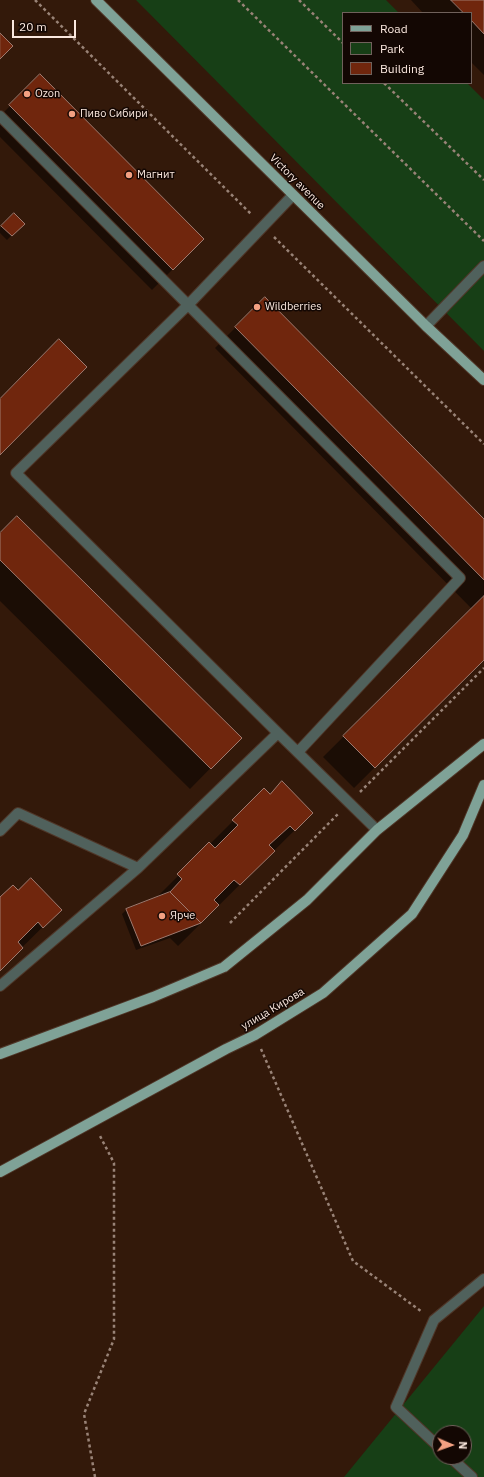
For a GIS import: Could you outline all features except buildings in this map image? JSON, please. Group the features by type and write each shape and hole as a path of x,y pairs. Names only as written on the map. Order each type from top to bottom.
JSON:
{"main road":[{"name":"Victory avenue","path":"96,0 426,326 484,380"},
{"path":"0,1054 153,997 224,967 307,900 377,830 484,744"},
{"name":"улица Кирова","path":"0,1172 93,1123 226,1049 255,1035 323,993 412,914 463,835 484,784"}],"lane":[{"path":"0,116 460,578 298,752"},
{"path":"293,195 188,304 16,473 377,830"},
{"path":"426,326 484,266"},
{"path":"0,986 138,868 278,733"},
{"path":"0,831 18,813 138,868"},
{"path":"432,1441 396,1408 434,1320 484,1279"},
{"path":"459,1465 472,1477"}],"path":[{"path":"238,0 484,242"},
{"path":"299,0 342,42"},
{"path":"385,84 484,180"},
{"path":"255,1035 353,1260 434,1320"},
{"path":"93,1123 114,1164 114,1340 84,1414 95,1477"}],"green space":[{"path":"136,0 386,0 398,12 342,12 342,84 468,84 484,100 484,351"},
{"path":"484,1306 484,1477 344,1477"}],"place":[{"name":"Ozon","path":"27,94"},
{"name":"Пиво Сибири","path":"72,114"},
{"name":"Магнит","path":"129,175"},
{"name":"Wildberries","path":"257,307"},
{"name":"Ярче","path":"162,916"}]}
